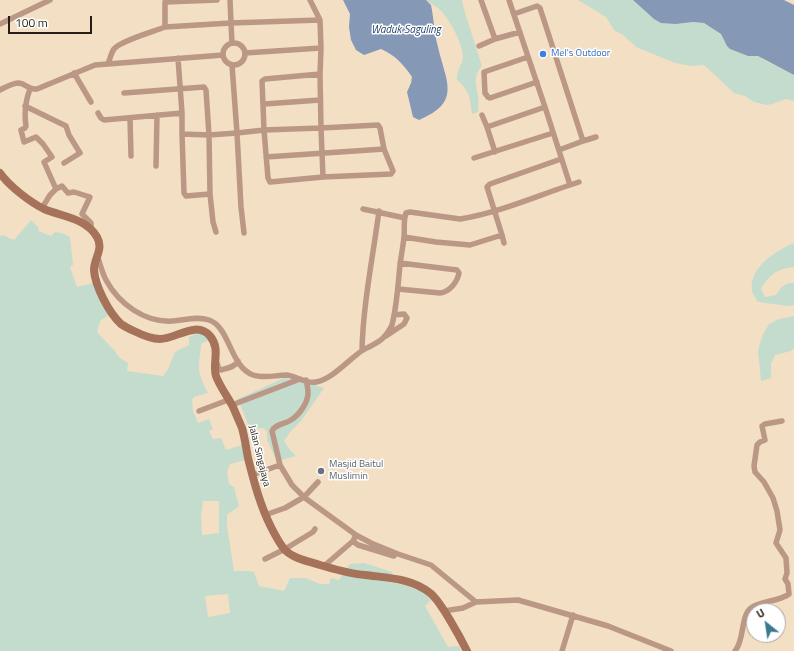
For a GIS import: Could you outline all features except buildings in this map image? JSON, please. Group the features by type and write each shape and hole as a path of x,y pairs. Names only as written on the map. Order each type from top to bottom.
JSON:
{"street":[{"path":"0,24 50,0"},
{"path":"165,28 165,1 217,0"},
{"path":"230,0 232,43"},
{"path":"310,0 320,20 320,128 323,177"},
{"path":"481,0 495,39"},
{"path":"509,0 546,107 570,185"},
{"path":"514,14 537,6 540,8 583,141"},
{"path":"108,64 115,48 119,45 136,37 165,28 231,23 320,20"},
{"path":"479,46 495,39 520,32"},
{"path":"232,43 242,46 245,53 244,60 242,62 232,65 225,60 223,55 224,49 232,43"},
{"path":"245,53 321,48"},
{"path":"0,90 18,83 30,89 37,89 95,65 223,55"},
{"path":"528,57 484,72 485,93 487,97 490,98 537,82"},
{"path":"178,58 182,113 184,195 210,194"},
{"path":"232,65 244,233"},
{"path":"74,73 91,102"},
{"path":"182,134 209,135 264,130 378,125 380,128 384,149 393,171 391,174 323,177 271,182 268,178 264,130 262,82 264,79 320,74"},
{"path":"124,93 201,87 204,87 206,90 209,135 210,194 213,222 216,232"},
{"path":"30,89 26,98 25,106 26,126 21,130 24,142 36,138 43,144 52,157 44,162 56,189"},
{"path":"264,104 320,100"},
{"path":"25,106 66,126 69,135 80,153 64,163"},
{"path":"487,127 546,107"},
{"path":"98,113 104,120 182,113"},
{"path":"156,166 157,115"},
{"path":"482,115 495,152"},
{"path":"130,118 131,156"},
{"path":"474,158 553,133"},
{"path":"559,150 596,137"},
{"path":"266,157 384,149"},
{"path":"504,243 487,189 488,185 561,158"},
{"path":"0,174 8,184 42,208 85,223 91,229"},
{"path":"383,338 391,327 394,315 406,214 410,212 460,219 494,211 579,182"},
{"path":"42,208 50,195 62,186 68,193 74,192 90,197 82,214 91,222 91,229"},
{"path":"363,209 379,211 405,218"},
{"path":"362,350 367,296 379,211"},
{"name":"Jalan Singajaya","path":"91,229 99,242 100,250 97,254 95,262 94,270 96,281 107,304 122,325 144,335 158,339 167,338 190,330 203,331 212,338 217,349 217,379 230,403 244,436 252,475 265,515 280,543 285,549 294,556 350,573 379,576 414,583 430,592 435,597 467,651"},
{"path":"404,238 470,245 502,235"},
{"path":"97,254 107,282 124,302 139,314 148,318 172,321 198,318 209,320 216,324 221,330 238,361 249,373 254,376 286,375 314,383 323,380 362,350 404,324 407,318 404,314 394,315"},
{"path":"398,289 440,293 445,292 450,288 458,277 459,273 457,270 400,263"},
{"path":"217,361 219,369 221,370 233,366 238,361"},
{"path":"199,411 303,380"},
{"path":"303,380 308,394 299,414 291,420 273,428 272,431 280,465 292,485 304,497 356,535 398,554 431,565 476,602"},
{"path":"735,651 741,642 745,618 750,609 789,594 788,584 785,579 787,573 786,558 776,543 780,530 777,511 773,498 764,482 755,472 754,466 757,445 765,440 762,426 765,424 782,421"},
{"path":"252,475 280,465"},
{"path":"265,515 285,508 304,497 318,482"},
{"path":"265,559 285,549 313,532 315,529"},
{"path":"324,566 353,541 356,535"},
{"path":"353,541 358,545 394,556"},
{"path":"444,611 464,608 476,602 518,600 608,626 671,651"},
{"path":"562,651 573,615"}],"green space":[{"path":"426,0 462,0 482,66 476,77 478,112 472,114 469,95 465,88 457,80 463,56 455,32 441,11"},
{"path":"578,0 633,0 676,24 693,22 704,23 721,34 730,49 748,56 758,56 794,75 794,101 786,99 767,105 754,102 745,96 734,93 704,65 691,66 675,63 636,47 623,35 614,30 606,17"},
{"path":"31,220 39,228 38,231 51,236 55,232 62,233 70,237 73,265 70,267 77,287 94,283 110,314 100,321 97,332 120,358 128,363 127,371 163,376 168,369 175,352 189,345 189,337 198,333 206,335 209,340 201,344 199,371 208,393 194,397 192,400 193,411 198,423 209,419 213,429 209,431 213,439 221,438 226,450 242,445 245,460 230,464 227,472 229,484 234,487 239,506 227,515 227,526 234,571 254,572 259,586 284,591 290,578 306,578 320,584 329,584 331,578 339,580 350,564 364,563 392,572 394,583 419,590 431,600 425,606 448,647 459,646 461,651 0,651 0,236 3,235 14,240","holes":["203,501 219,501 219,533 202,535 201,517","228,594 230,613 208,617 205,596"]},
{"path":"794,243 794,267 783,269 774,273 761,288 765,297 776,295 783,286 788,283 794,283 794,305 788,306 758,302 753,294 752,282 759,267 779,250"},
{"path":"794,316 794,348 791,351 775,355 771,364 771,378 761,381 758,350 763,334 769,324 779,319"},
{"path":"284,378 302,381 324,388 301,421 290,432 284,441 296,456 277,461 267,440 267,431 263,428 250,429 238,399"}],"water":[{"name":"Waduk Saguling","path":"343,0 426,0 431,5 437,42 448,90 446,98 441,106 419,120 413,117 407,92 412,77 399,61 391,54 381,49 364,55 356,50 351,40 349,27 350,14"},
{"path":"633,0 784,0 794,5 794,75 758,56 748,56 730,49 721,34 704,23 661,23 654,19"}],"place":[{"name":"Mel's Outdoor","path":"543,54"},
{"name":"Masjid Baitul Muslimin","path":"321,471"}]}
